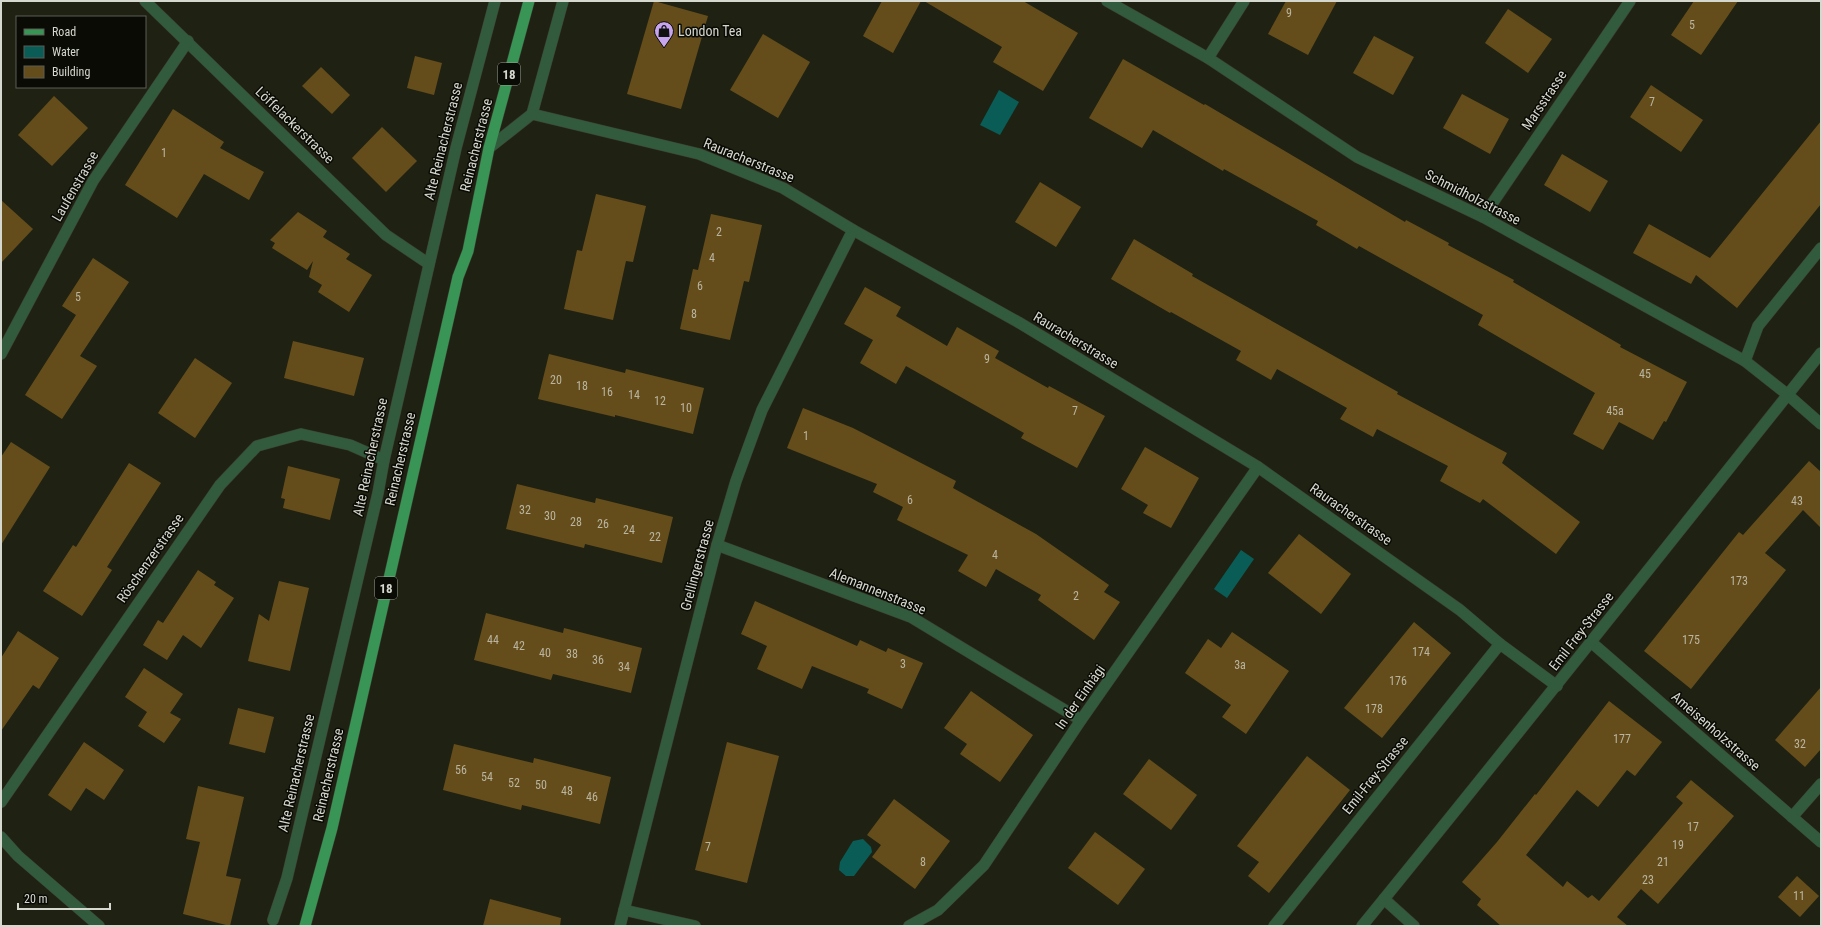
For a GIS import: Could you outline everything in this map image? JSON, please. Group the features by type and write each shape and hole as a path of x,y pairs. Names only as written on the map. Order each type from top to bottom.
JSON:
{"main road":[{"name":"Reinacherstrasse","path":"305,926 332,828 458,277 468,251 489,148 529,1"}],"street":[{"name":"Löffelackerstrasse","path":"145,1 188,41 386,235 429,264"},
{"name":"Alte Reinacherstrasse","path":"272,920 287,878 378,493 384,460 456,148 495,1"},
{"path":"489,148 532,114 563,1"},
{"name":"Schmidholzstrasse","path":"1107,1 1208,58 1357,156 1483,217 1745,360 1788,394 1821,424"},
{"path":"1208,58 1244,1"},
{"name":"Marsstrasse","path":"1483,217 1630,1"},
{"name":"Laufenstrasse","path":"1,354 93,181 188,41"},
{"name":"Rauracherstrasse","path":"532,114 699,154 783,188 853,230 1018,322 1258,467 1460,610 1500,644 1558,686"},
{"name":"Grellingerstrasse","path":"620,926 717,545 736,480 762,410 853,230"},
{"path":"1745,360 1758,326 1821,248"},
{"name":"Emil Frey-Strasse","path":"1362,926 1558,686 1591,642 1821,353"},
{"name":"Röschenzerstrasse","path":"1,802 220,485 257,446 301,434 350,445 384,460"},
{"name":"In der Einhägi","path":"909,926 938,910 984,865 1081,720 1258,467"},
{"name":"Alemannenstrasse","path":"717,545 911,617 1081,720"},
{"name":"Ameisenholzstrasse","path":"1591,642 1821,842"},
{"name":"Emil-Frey-Strasse","path":"1274,926 1500,644"},
{"path":"1792,817 1821,784"},
{"path":"1,837 18,856 99,926"},
{"path":"1384,899 1414,926"},
{"path":"624,910 695,926"}],"water":[{"path":"999,90 1019,102 1000,135 980,125"},
{"path":"1241,550 1254,559 1227,598 1214,589"},
{"path":"863,839 871,847 872,852 854,876 846,876 839,870 840,862 853,841"}],"building":[{"path":"654,1 708,16 681,109 627,94"},
{"path":"882,1 921,1 893,53 863,36"},
{"path":"924,1 1023,1 1078,33 1043,91 993,62 1002,47"},
{"path":"1286,1 1337,1 1308,55 1268,34"},
{"path":"1694,1 1738,1 1701,55 1671,35"},
{"path":"1508,9 1552,39 1528,73 1485,43"},
{"path":"763,34 810,62 778,118 730,90"},
{"path":"1374,36 1414,57 1393,95 1353,73"},
{"path":"415,56 442,63 434,95 407,88"},
{"path":"1123,59 1204,105 1205,104 1405,222 1406,220 1449,243 1448,245 1514,280 1513,282 1621,345 1620,347 1687,382 1666,422 1664,421 1653,440 1619,422 1603,450 1573,434 1595,393 1478,325 1483,315 1359,246 1357,249 1316,225 1318,221 1224,169 1223,171 1153,130 1142,148 1089,118"},
{"path":"321,67 350,95 332,114 302,86"},
{"path":"1651,85 1703,120 1681,152 1630,117"},
{"path":"1462,94 1509,119 1490,154 1443,128"},
{"path":"54,96 88,128 52,166 18,135"},
{"path":"173,109 224,142 220,148 264,172 249,200 204,174 177,218 125,185"},
{"path":"1821,121 1821,204 1737,308 1696,275 1691,284 1633,253 1649,224 1710,258"},
{"path":"382,127 417,161 386,192 352,158"},
{"path":"1562,154 1608,181 1590,212 1544,185"},
{"path":"1040,182 1081,207 1056,247 1015,222"},
{"path":"596,194 646,206 633,262 626,261 613,320 564,309 577,250 582,251"},
{"path":"1,200 33,229 1,263"},
{"path":"298,212 327,231 323,237 350,254 346,259 372,275 349,312 318,292 322,285 309,277 313,261 307,270 272,248 275,243 270,240"},
{"path":"711,214 762,225 749,282 744,281 730,340 680,329 693,269 698,270"},
{"path":"1134,239 1193,274 1192,276 1398,392 1397,394 1507,453 1502,463 1580,522 1556,554 1483,499 1480,503 1440,481 1448,466 1377,429 1373,437 1340,419 1347,408 1277,369 1271,380 1236,360 1241,351 1111,279"},
{"path":"93,258 129,282 80,356 97,366 62,419 25,395 76,315 62,306"},
{"path":"865,287 901,307 896,316 947,346 957,327 999,351 995,358 1048,388 1049,386 1105,416 1077,468 1021,438 1024,433 906,366 896,384 860,363 873,340 844,324"},
{"path":"293,341 364,358 354,396 284,378"},
{"path":"549,354 625,373 626,369 704,388 693,434 615,415 615,417 538,399"},
{"path":"195,358 232,383 195,438 158,413"},
{"path":"803,408 853,428 956,481 953,488 1036,534 1109,585 1104,592 1120,602 1094,640 1038,600 1041,595 996,569 986,587 958,571 968,555 897,520 903,507 873,492 877,484 787,448"},
{"path":"11,442 50,467 1,545 1,457"},
{"path":"1145,447 1199,478 1171,528 1143,513 1148,505 1121,489"},
{"path":"1809,461 1821,472 1821,528 1803,510 1765,553 1786,570 1691,689 1644,651 1739,532 1743,535"},
{"path":"129,463 161,483 107,567 112,570 82,616 43,591 73,545 76,547"},
{"path":"288,466 340,479 330,520 283,508 285,499 281,498"},
{"path":"517,484 595,503 596,498 673,517 662,563 585,544 584,548 506,529"},
{"path":"1299,534 1351,574 1321,614 1268,573"},
{"path":"198,570 216,582 214,585 234,598 201,648 183,635 167,660 143,645 158,620 163,623"},
{"path":"279,581 309,588 290,671 248,661 259,614 269,621"},
{"path":"755,601 857,646 860,640 886,652 888,648 923,663 902,709 867,693 869,689 812,666 802,689 757,669 767,646 741,634"},
{"path":"486,613 563,633 564,628 642,648 631,693 553,674 551,680 474,660"},
{"path":"1414,622 1451,653 1382,738 1344,708"},
{"path":"18,631 59,658 39,689 33,685 1,731 1,658"},
{"path":"1232,632 1289,671 1246,734 1222,717 1231,705 1185,673 1208,639 1221,648"},
{"path":"144,668 183,694 170,713 181,719 164,743 138,726 147,712 125,697"},
{"path":"1821,687 1821,749 1805,767 1775,740"},
{"path":"971,691 1033,735 1000,782 960,754 967,744 944,728"},
{"path":"1609,701 1662,742 1635,776 1627,770 1598,807 1577,790 1526,855 1563,887 1567,881 1588,898 1592,895 1599,901 1683,803 1676,797 1691,780 1734,816 1658,904 1641,889 1617,917 1628,926 1501,926 1477,905 1481,899 1462,882 1497,842 1535,794 1536,795"},
{"path":"238,708 274,717 265,753 229,744"},
{"path":"84,742 124,770 104,800 86,788 71,811 48,795"},
{"path":"727,742 779,756 747,883 695,870"},
{"path":"454,744 533,763 534,758 611,777 600,824 522,805 521,810 443,790"},
{"path":"1307,756 1350,790 1269,893 1248,876 1259,862 1237,846"},
{"path":"1149,759 1197,795 1171,830 1123,794"},
{"path":"198,786 244,797 226,876 241,879 230,926 183,914 200,842 186,839"},
{"path":"894,799 950,841 915,889 872,857 881,845 867,835"},
{"path":"1095,832 1145,869 1118,905 1068,868"},
{"path":"1797,876 1819,896 1800,917 1778,897"},
{"path":"490,899 561,918 560,926 483,926"}],"place":[{"name":"London Tea","path":"664,48"}]}
